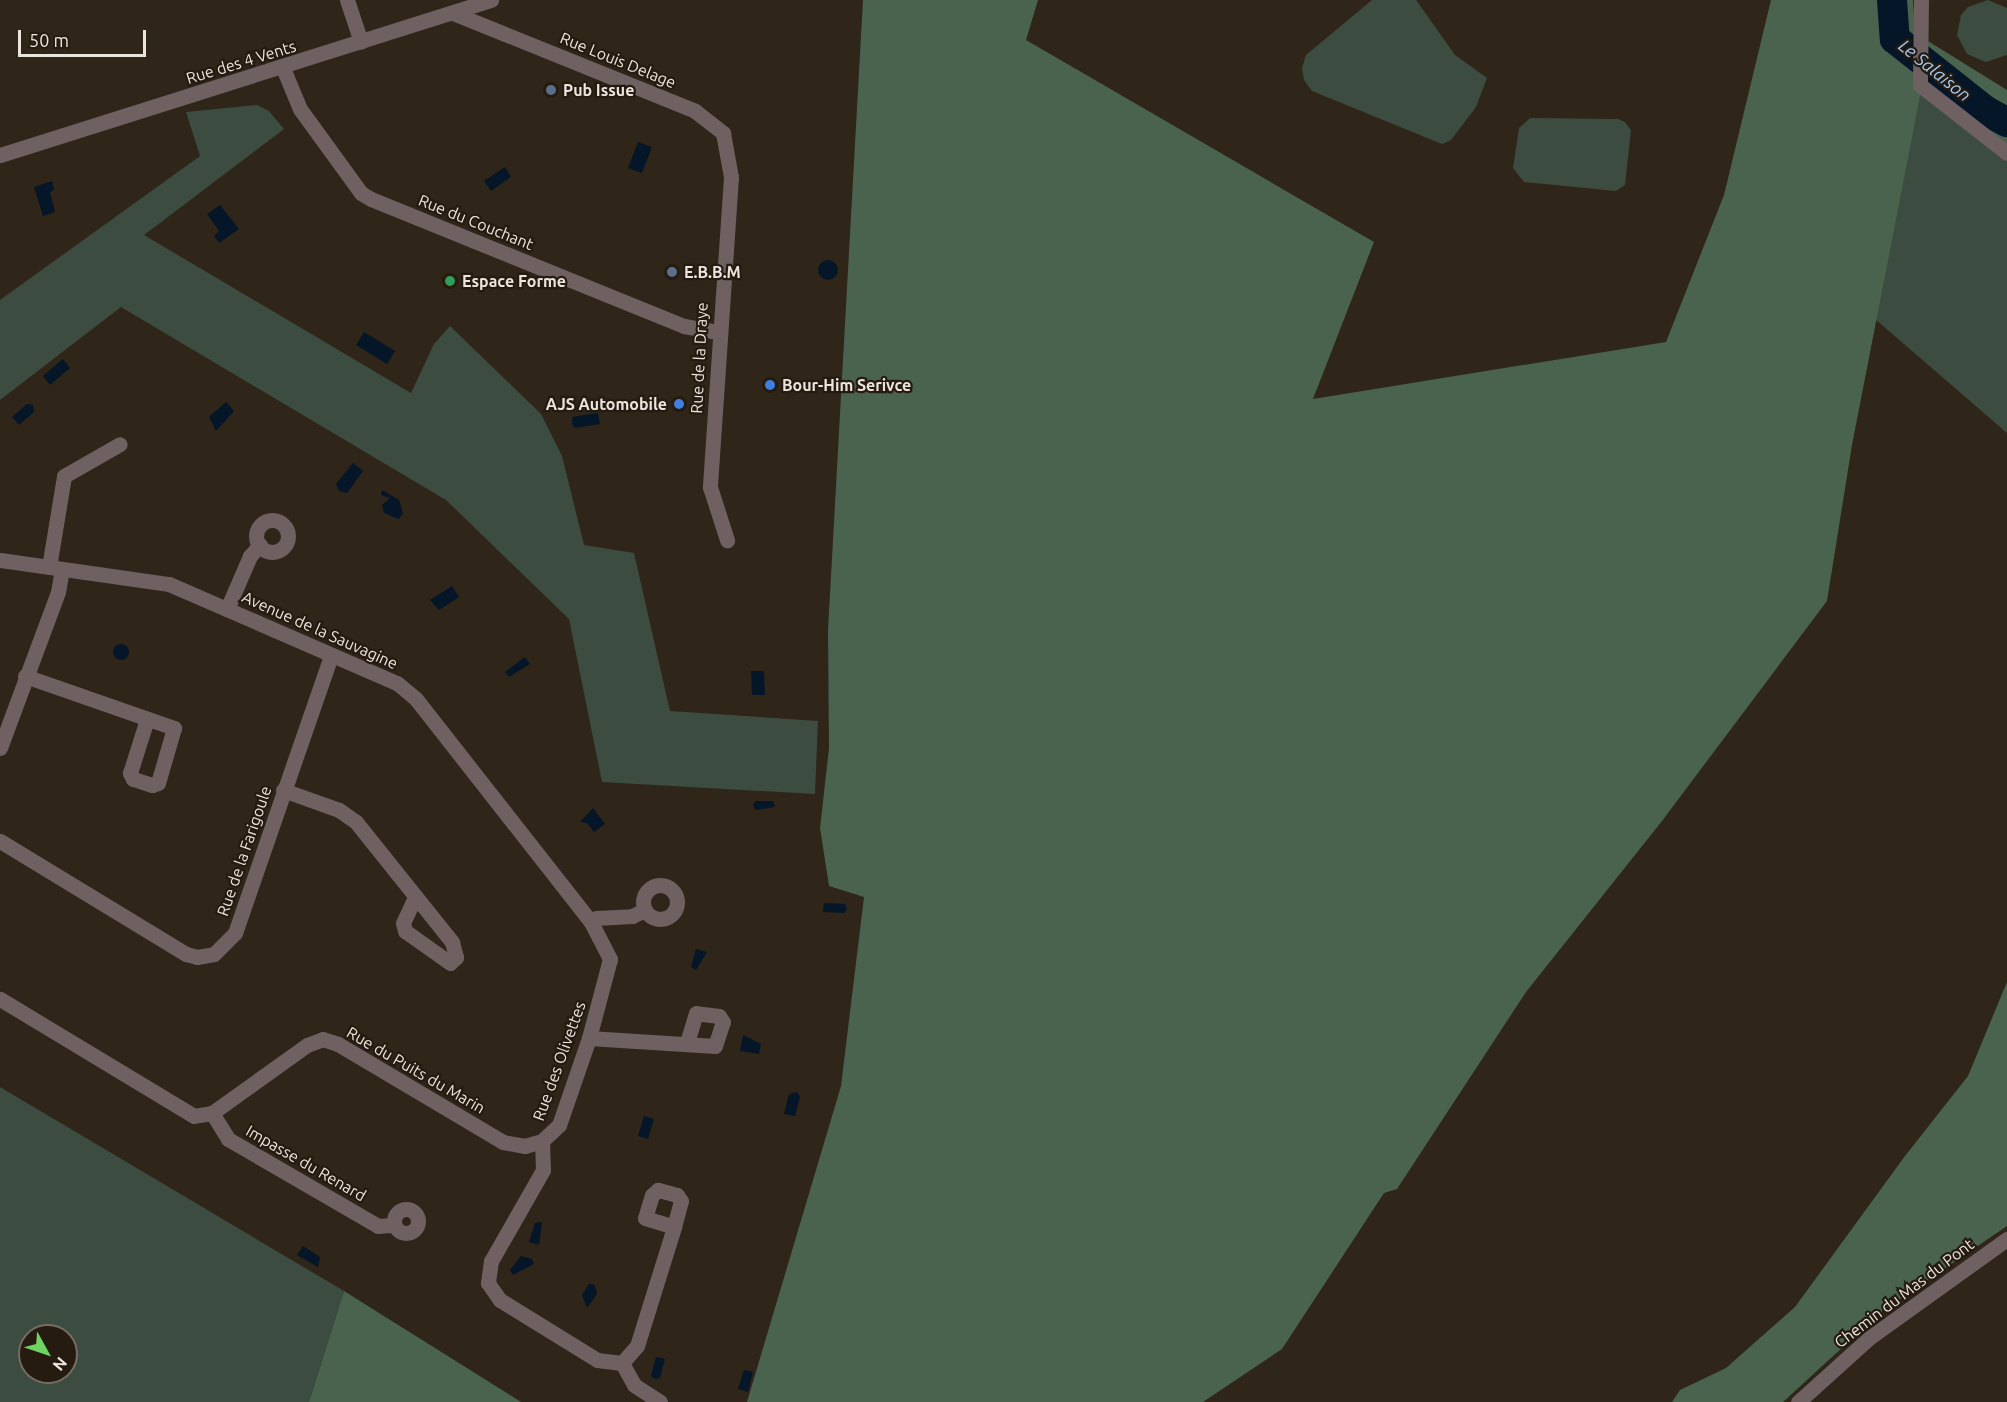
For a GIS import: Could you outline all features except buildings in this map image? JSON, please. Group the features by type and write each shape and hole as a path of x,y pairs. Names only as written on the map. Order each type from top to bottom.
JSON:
{"street":[{"path":"347,0 361,42"},
{"name":"Rue des 4 Vents","path":"0,154 283,68 491,0"},
{"path":"1921,0 1920,85 2007,153"},
{"name":"Rue Louis Delage","path":"453,13 695,111 723,133 731,177"},
{"name":"Rue du Couchant","path":"283,68 300,109 361,193 684,326 718,332"},
{"name":"Rue de la Draye","path":"727,540 710,487 718,332 731,177"},
{"path":"0,748 58,592 56,568 64,476 120,444"},
{"path":"227,609 250,556 260,545"},
{"name":"Avenue de la Sauvagine","path":"0,560 169,584 397,683 416,699 591,922 610,959 608,974"},
{"name":"Rue de la Farigoule","path":"0,841 197,957 214,954 235,933 331,655"},
{"path":"25,676 147,719"},
{"path":"283,790 348,815 414,899"},
{"path":"591,922 596,918 632,916 645,910"},
{"name":"Rue des Olivettes","path":"608,974 559,1125 542,1141 546,1163 491,1262 488,1283 500,1300 597,1360 622,1363"},
{"path":"0,999 187,1113 202,1116 212,1113"},
{"path":"589,1038 687,1042"},
{"name":"Rue du Puits du Marin","path":"212,1113 307,1045 323,1039 338,1044 503,1142 525,1146 542,1141"},
{"name":"Impasse du Renard","path":"212,1113 228,1139 378,1226 394,1225"},
{"path":"660,1402 634,1385 622,1363 637,1346 674,1227"},
{"name":"Chemin du Mas du Pont","path":"1798,1402 1869,1338 2007,1239"}],"green space":[{"path":"863,0 1038,0 1026,40 1374,242 1313,399 1666,342 1724,195 1771,0 1913,0 1915,33 2007,90 2007,144 1923,81 1852,445 1827,601 1662,821 1526,992 1397,1189 1384,1193 1282,1349 1203,1402 747,1402 841,1086 864,897 829,886 820,828 829,748 828,630"},
{"path":"1372,0 1416,0 1455,55 1487,78 1476,107 1451,140 1442,144 1312,91 1304,80 1302,68 1306,55"},
{"path":"1988,0 2007,8 2007,55 1986,62 1967,54 1957,35 1961,15 1968,7"},
{"path":"1923,80 2007,144 2007,433 1875,319"},
{"path":"257,105 269,111 284,129 144,235 411,393 434,344 450,326 541,414 562,456 584,545 634,553 670,711 818,721 815,794 602,782 569,619 446,500 121,307 0,400 0,300 200,156 186,112"},
{"path":"1530,118 1618,119 1625,122 1631,130 1625,185 1616,191 1524,182 1513,168 1519,128"},
{"path":"2007,982 2007,1226 1881,1312 1783,1402 1672,1402 1680,1390 1726,1368 1795,1307 1905,1156 1968,1076"},
{"path":"0,1087 344,1291 309,1402 0,1402"},
{"path":"344,1291 521,1402 309,1402"}],"water":[{"path":"638,142 652,147 642,173 628,168"},
{"path":"505,167 511,177 491,191 484,181"},
{"path":"52,181 54,190 50,192 55,212 43,216 34,187"},
{"path":"220,205 239,229 219,243 214,236 219,231 207,214"},
{"path":"828,260 835,263 838,270 835,277 828,280 821,277 818,270 821,263"},
{"path":"364,332 395,351 387,364 356,345"},
{"path":"63,359 70,368 50,385 43,376"},
{"path":"226,402 234,411 216,431 209,417"},
{"path":"27,404 33,405 34,412 19,425 12,417"},
{"path":"598,413 600,424 575,428 572,424 572,417"},
{"path":"353,463 363,471 347,493 339,491 336,484"},
{"path":"382,490 399,500 403,513 399,519 384,513 382,505 390,498 381,495"},
{"path":"452,586 459,597 439,610 430,600"},
{"path":"118,644 124,644 129,652 127,658 118,660 113,655 113,649"},
{"path":"525,657 530,664 509,677 505,672"},
{"path":"751,671 764,671 765,695 752,695"},
{"path":"756,801 773,801 775,807 755,810 753,804"},
{"path":"593,808 605,824 594,832 587,823 580,822"},
{"path":"824,903 845,904 847,909 844,913 823,912"},
{"path":"696,949 707,952 696,970 691,967"},
{"path":"743,1035 761,1044 759,1054 740,1051"},
{"path":"797,1092 800,1097 795,1116 784,1114 789,1094"},
{"path":"644,1116 654,1119 648,1139 638,1136"},
{"path":"542,1222 539,1245 529,1242 535,1223"},
{"path":"303,1246 320,1257 318,1267 297,1255"},
{"path":"521,1256 532,1259 534,1264 513,1275 510,1270"},
{"path":"589,1284 595,1285 597,1294 587,1308 582,1295"},
{"path":"656,1357 665,1359 660,1378 654,1379 651,1376"},
{"path":"744,1370 753,1372 748,1392 738,1389"}],"waterway":[{"name":"Le Salaison","path":"1892,0 1895,39 1986,111 2007,122"}],"place":[{"name":"Pub Issue","path":"551,90"},
{"name":"E.B.B.M","path":"672,272"},
{"name":"Espace Forme","path":"450,281"},
{"name":"Bour-Him Serivce","path":"770,385"},
{"name":"AJS Automobile","path":"679,404"}]}
